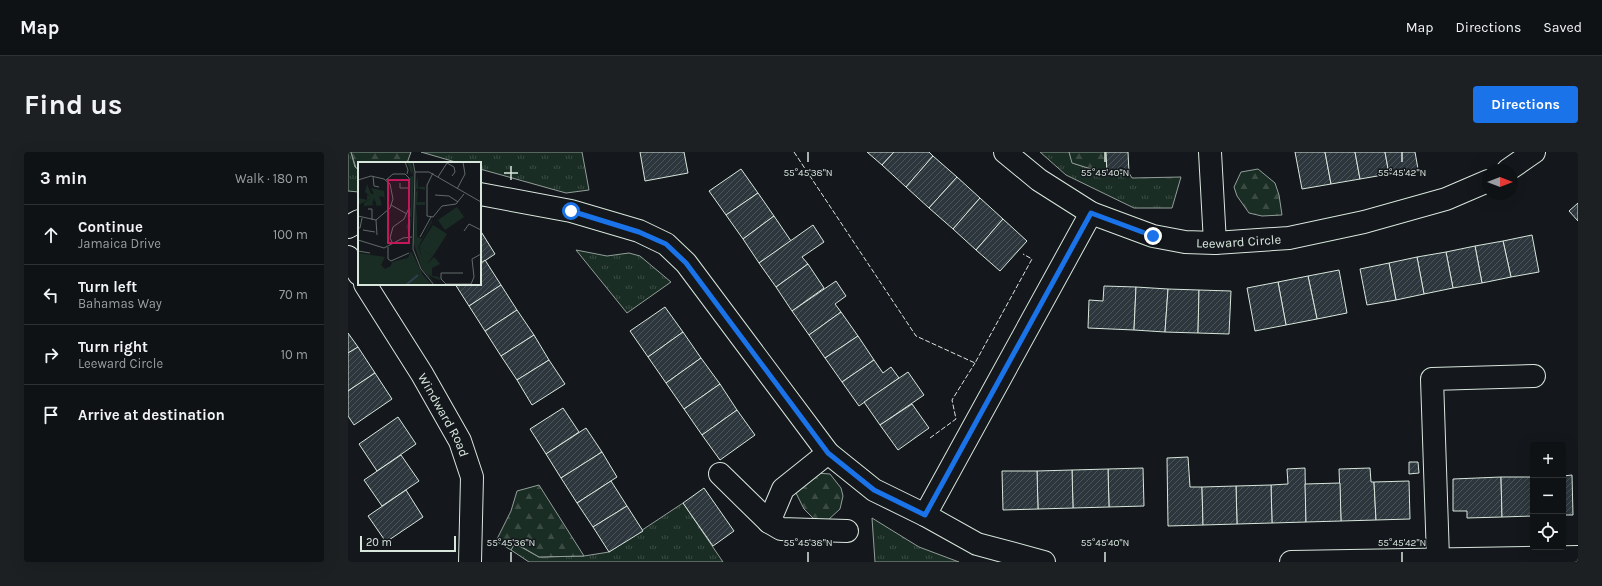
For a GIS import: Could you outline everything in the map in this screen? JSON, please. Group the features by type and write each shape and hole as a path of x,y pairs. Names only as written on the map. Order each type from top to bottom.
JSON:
{"street":[{"name":"Leeward Circle","path":"1005,152 1039,180 1091,213 1153,236 1185,242 1215,243 1290,238 1364,222 1446,199 1482,184"},
{"path":"1210,152 1215,243"},
{"path":"1517,164 1534,152"},
{"path":"481,194 571,211 639,232 666,244 686,263 828,453 874,490 925,515 977,544 1044,562"},
{"path":"925,515 1091,213"},
{"path":"348,227 358,222"},
{"path":"348,257 358,272"},
{"name":"Windward Road","path":"366,285 422,374 460,441 472,477 470,562"},
{"path":"1438,558 1432,379 1534,376"},
{"path":"769,522 783,489 828,453"},
{"path":"720,474 769,522 781,529 847,531"},
{"path":"1291,562 1438,558 1578,557"}],"green space":[{"path":"348,152 351,152 355,167 358,168 358,192 348,191"},
{"path":"351,152 411,152 407,162 358,162 358,169 356,168"},
{"path":"421,152 582,152 589,190 566,193 481,169 481,162 456,162"},
{"path":"1040,152 1069,152 1073,163 1107,174 1129,173 1132,178 1181,177 1172,208 1134,208 1066,175"},
{"path":"1069,152 1106,152 1107,174 1072,163"},
{"path":"1258,169 1275,183 1279,195 1282,215 1262,216 1249,213 1237,196 1234,187 1241,172"},
{"path":"576,250 607,256 629,253 640,256 671,282 627,313"},
{"path":"816,473 830,474 841,488 843,496 840,509 828,520 815,520 804,509 796,493"},
{"path":"539,485 584,556 539,557 515,543 511,550 496,541 511,511 517,491"},
{"path":"683,503 723,562 529,562 511,550 514,543 539,557 584,556 609,552"},
{"path":"872,518 919,547 959,562 875,562"}],"building":[{"path":"640,152 684,152 688,173 645,181"},
{"path":"867,152 894,152 882,165"},
{"path":"894,152 929,152 933,156 906,187 882,165"},
{"path":"1106,152 1128,152 1129,173 1107,174"},
{"path":"1295,152 1325,152 1331,184 1302,189"},
{"path":"1325,152 1355,152 1360,179 1331,184"},
{"path":"1355,152 1385,152 1389,174 1360,179"},
{"path":"1385,152 1415,152 1418,169 1389,174"},
{"path":"933,156 957,177 929,208 906,187"},
{"path":"741,169 758,193 726,215 709,191"},
{"path":"957,177 980,198 953,229 929,208"},
{"path":"758,193 774,216 743,239 726,215"},
{"path":"980,198 1003,219 976,250 953,229"},
{"path":"1578,203 1578,221 1569,211"},
{"path":"774,216 791,241 759,263 743,239"},
{"path":"1003,219 1027,241 1000,271 976,250"},
{"path":"813,225 824,242 802,257 808,264 776,287 759,263"},
{"path":"481,232 495,254 481,263"},
{"path":"1532,235 1539,272 1511,277 1503,241"},
{"path":"1503,241 1511,277 1482,283 1475,246"},
{"path":"1475,246 1482,283 1453,288 1446,252"},
{"path":"1446,252 1453,288 1424,294 1417,257"},
{"path":"1417,257 1424,294 1396,300 1389,263"},
{"path":"485,260 501,285 469,306 456,285 481,285 481,263"},
{"path":"1389,263 1396,300 1367,305 1360,269"},
{"path":"808,264 824,288 792,311 776,287"},
{"path":"1339,270 1347,313 1317,319 1308,276"},
{"path":"1308,276 1317,319 1286,325 1278,282"},
{"path":"836,281 846,296 835,304 841,312 809,335 792,311"},
{"path":"1278,282 1286,325 1255,331 1247,288"},
{"path":"501,285 517,310 485,331 469,306"},
{"path":"1104,286 1136,287 1134,330 1088,328 1089,300 1103,301"},
{"path":"1136,287 1168,289 1165,332 1134,330"},
{"path":"1168,289 1199,290 1198,333 1165,332"},
{"path":"1199,290 1231,291 1229,334 1198,333"},
{"path":"665,307 683,332 648,357 630,331"},
{"path":"517,310 534,335 501,356 485,331"},
{"path":"841,312 858,336 825,358 809,335"},
{"path":"683,332 701,358 666,383 648,357"},
{"path":"348,333 358,347 348,353"},
{"path":"534,335 549,360 517,380 501,356"},
{"path":"858,336 874,360 842,382 825,358"},
{"path":"358,347 375,373 348,391 348,353"},
{"path":"701,358 720,384 684,409 666,383"},
{"path":"549,360 565,384 532,405 517,380"},
{"path":"874,360 883,373 891,367 899,378 859,406 842,382"},
{"path":"908,372 924,395 880,425 864,402"},
{"path":"375,373 392,399 354,425 348,416 348,391"},
{"path":"720,384 737,410 702,435 684,409"},
{"path":"912,404 929,428 898,450 880,425"},
{"path":"563,408 579,432 546,454 530,429"},
{"path":"737,410 755,435 720,460 702,435"},
{"path":"398,417 416,444 377,471 359,444"},
{"path":"586,428 602,452 561,478 546,454"},
{"path":"602,452 617,477 577,503 561,478"},
{"path":"401,455 419,481 382,506 364,480"},
{"path":"1188,457 1190,487 1202,487 1203,525 1168,526 1167,458"},
{"path":"1409,462 1418,462 1419,473 1409,474"},
{"path":"1143,468 1144,506 1109,507 1108,469"},
{"path":"1305,468 1306,522 1272,523 1271,485 1288,484 1287,469"},
{"path":"1370,468 1371,482 1374,482 1376,520 1341,521 1339,469"},
{"path":"1108,469 1109,507 1073,508 1072,470"},
{"path":"1072,470 1073,508 1038,509 1037,471"},
{"path":"1002,471 1037,471 1038,509 1003,510"},
{"path":"1572,475 1573,515 1566,515 1566,476"},
{"path":"1501,477 1502,517 1467,518 1467,511 1453,511 1453,479"},
{"path":"1501,477 1530,477 1530,516 1502,517"},
{"path":"611,481 627,506 593,527 577,503"},
{"path":"1409,481 1410,519 1376,520 1374,482"},
{"path":"1340,483 1341,521 1306,522 1305,484"},
{"path":"1271,485 1272,523 1237,524 1236,486"},
{"path":"1236,486 1237,524 1203,525 1202,487"},
{"path":"704,488 734,531 713,546 683,503"},
{"path":"406,490 423,517 386,542 368,516"},
{"path":"627,506 643,531 609,552 593,527"}],"fence":[{"path":"794,152 916,336 975,363 1032,259 1023,254"},
{"path":"930,438 956,419 952,400 975,363"}],"route":[{"path":"571,211 639,232 666,244 686,263 828,453 874,490 925,515 1091,213 1153,236"}]}
